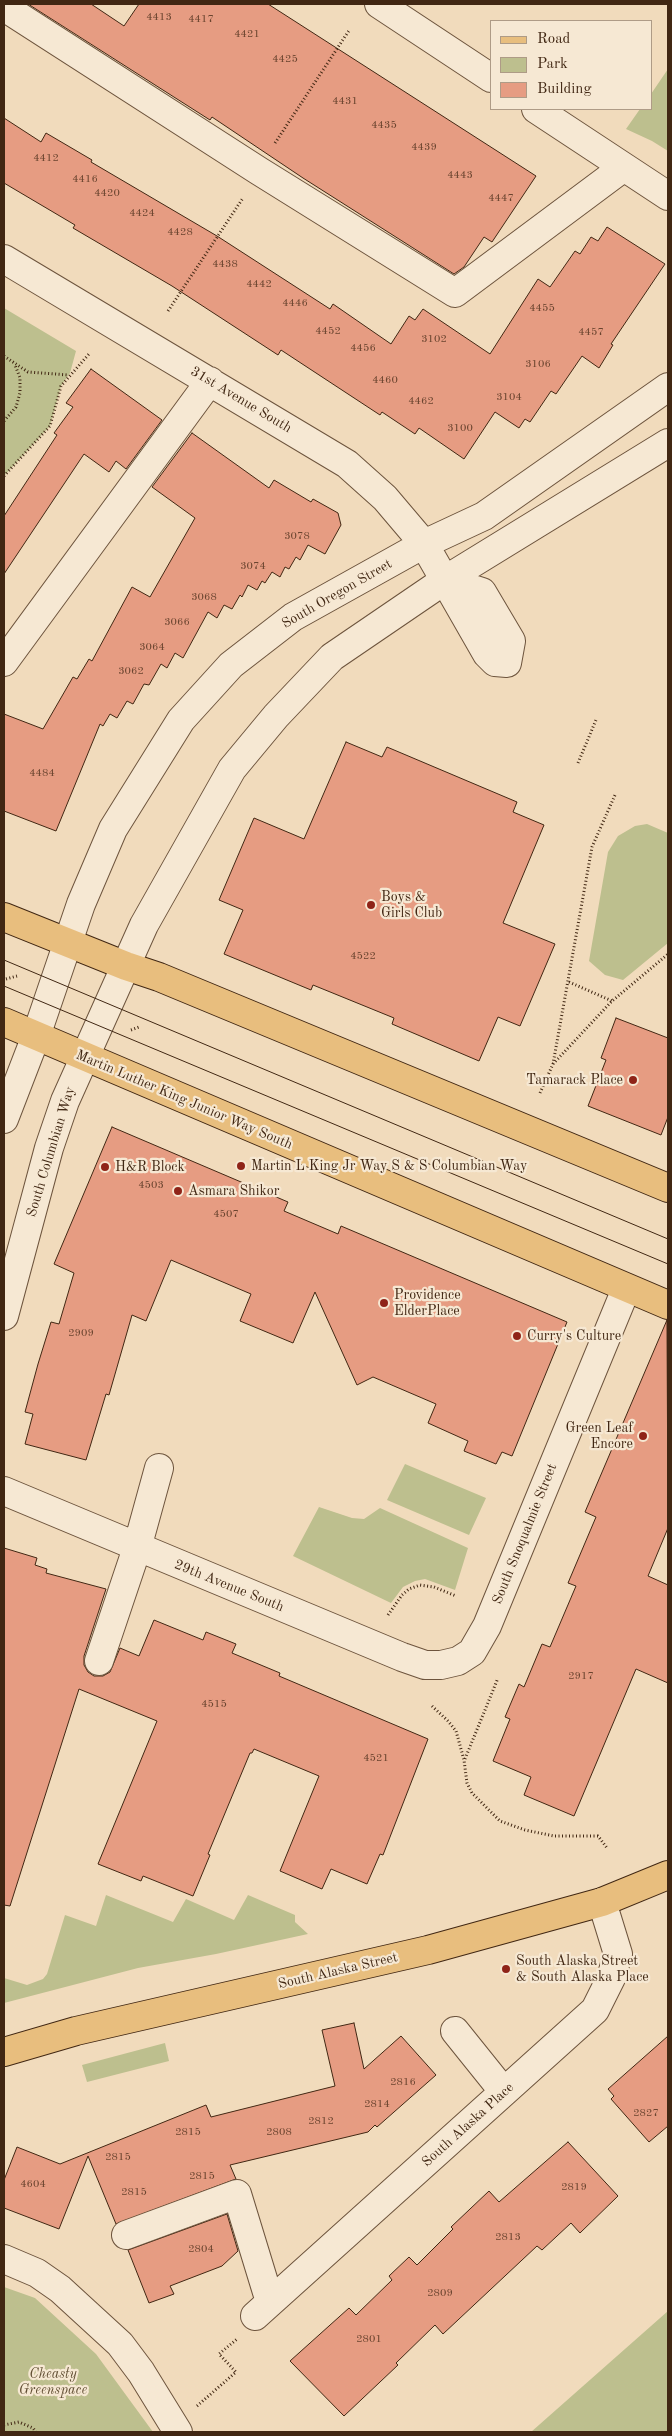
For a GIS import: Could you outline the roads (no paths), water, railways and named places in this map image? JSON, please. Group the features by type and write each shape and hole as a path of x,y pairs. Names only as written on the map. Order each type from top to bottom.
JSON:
{"main road":[{"path":"4,917 126,966 160,977 668,1188"},
{"name":"Martin Luther King Junior Way South","path":"4,1022 84,1058 626,1289 668,1305"},
{"name":"South Alaska Street","path":"4,2052 76,2031 428,1950 602,1902 668,1875"}],"street":[{"path":"379,4 490,77"},
{"path":"4,7 259,172 455,293 624,167"},
{"path":"538,110 668,196"},
{"name":"31st Avenue South","path":"4,259 347,464 385,498 424,544 445,580"},
{"path":"4,662 210,381"},
{"name":"South Oregon Street","path":"68,942 81,904 113,829 181,720 231,665 293,617 424,544 484,516 668,387"},
{"path":"126,966 144,925 238,761 276,716 332,657 445,580 668,443"},
{"path":"4,1118 36,1036 68,942"},
{"name":"South Columbian Way","path":"4,1316 50,1148 65,1101 126,966"},
{"name":"South Snoqualmie Street","path":"458,1661 472,1652 487,1626 626,1289"},
{"path":"99,1661 137,1548 159,1468"},
{"name":"29th Avenue South","path":"4,1491 137,1548 425,1665 441,1665 458,1661"},
{"name":"South Alaska Place","path":"126,2235 237,2194 255,2318 594,2010 610,1978 618,1954 602,1902"},
{"path":"455,2030 504,2092"},
{"path":"4,2259 36,2272 60,2289 120,2344 141,2372 178,2432"}],"tram line":[{"path":"4,960 668,1239"},
{"path":"4,986 668,1264"}],"place":[{"name":"Boys & Girls Club","path":"371,905"},
{"name":"Tamarack Place","path":"633,1080"},
{"name":"Martin L King Jr Way S & S Columbian Way","path":"241,1166"},
{"name":"H&R Block","path":"105,1167"},
{"name":"Asmara Shikor","path":"178,1191"},
{"name":"Providence ElderPlace","path":"384,1303"},
{"name":"Curry's Culture","path":"517,1336"},
{"name":"Green Leaf Encore","path":"643,1436"},
{"name":"South Alaska Street & South Alaska Place","path":"506,1969"}],"park label":[{"name":"Cheasty Greenspace","path":"53,2382"}]}
